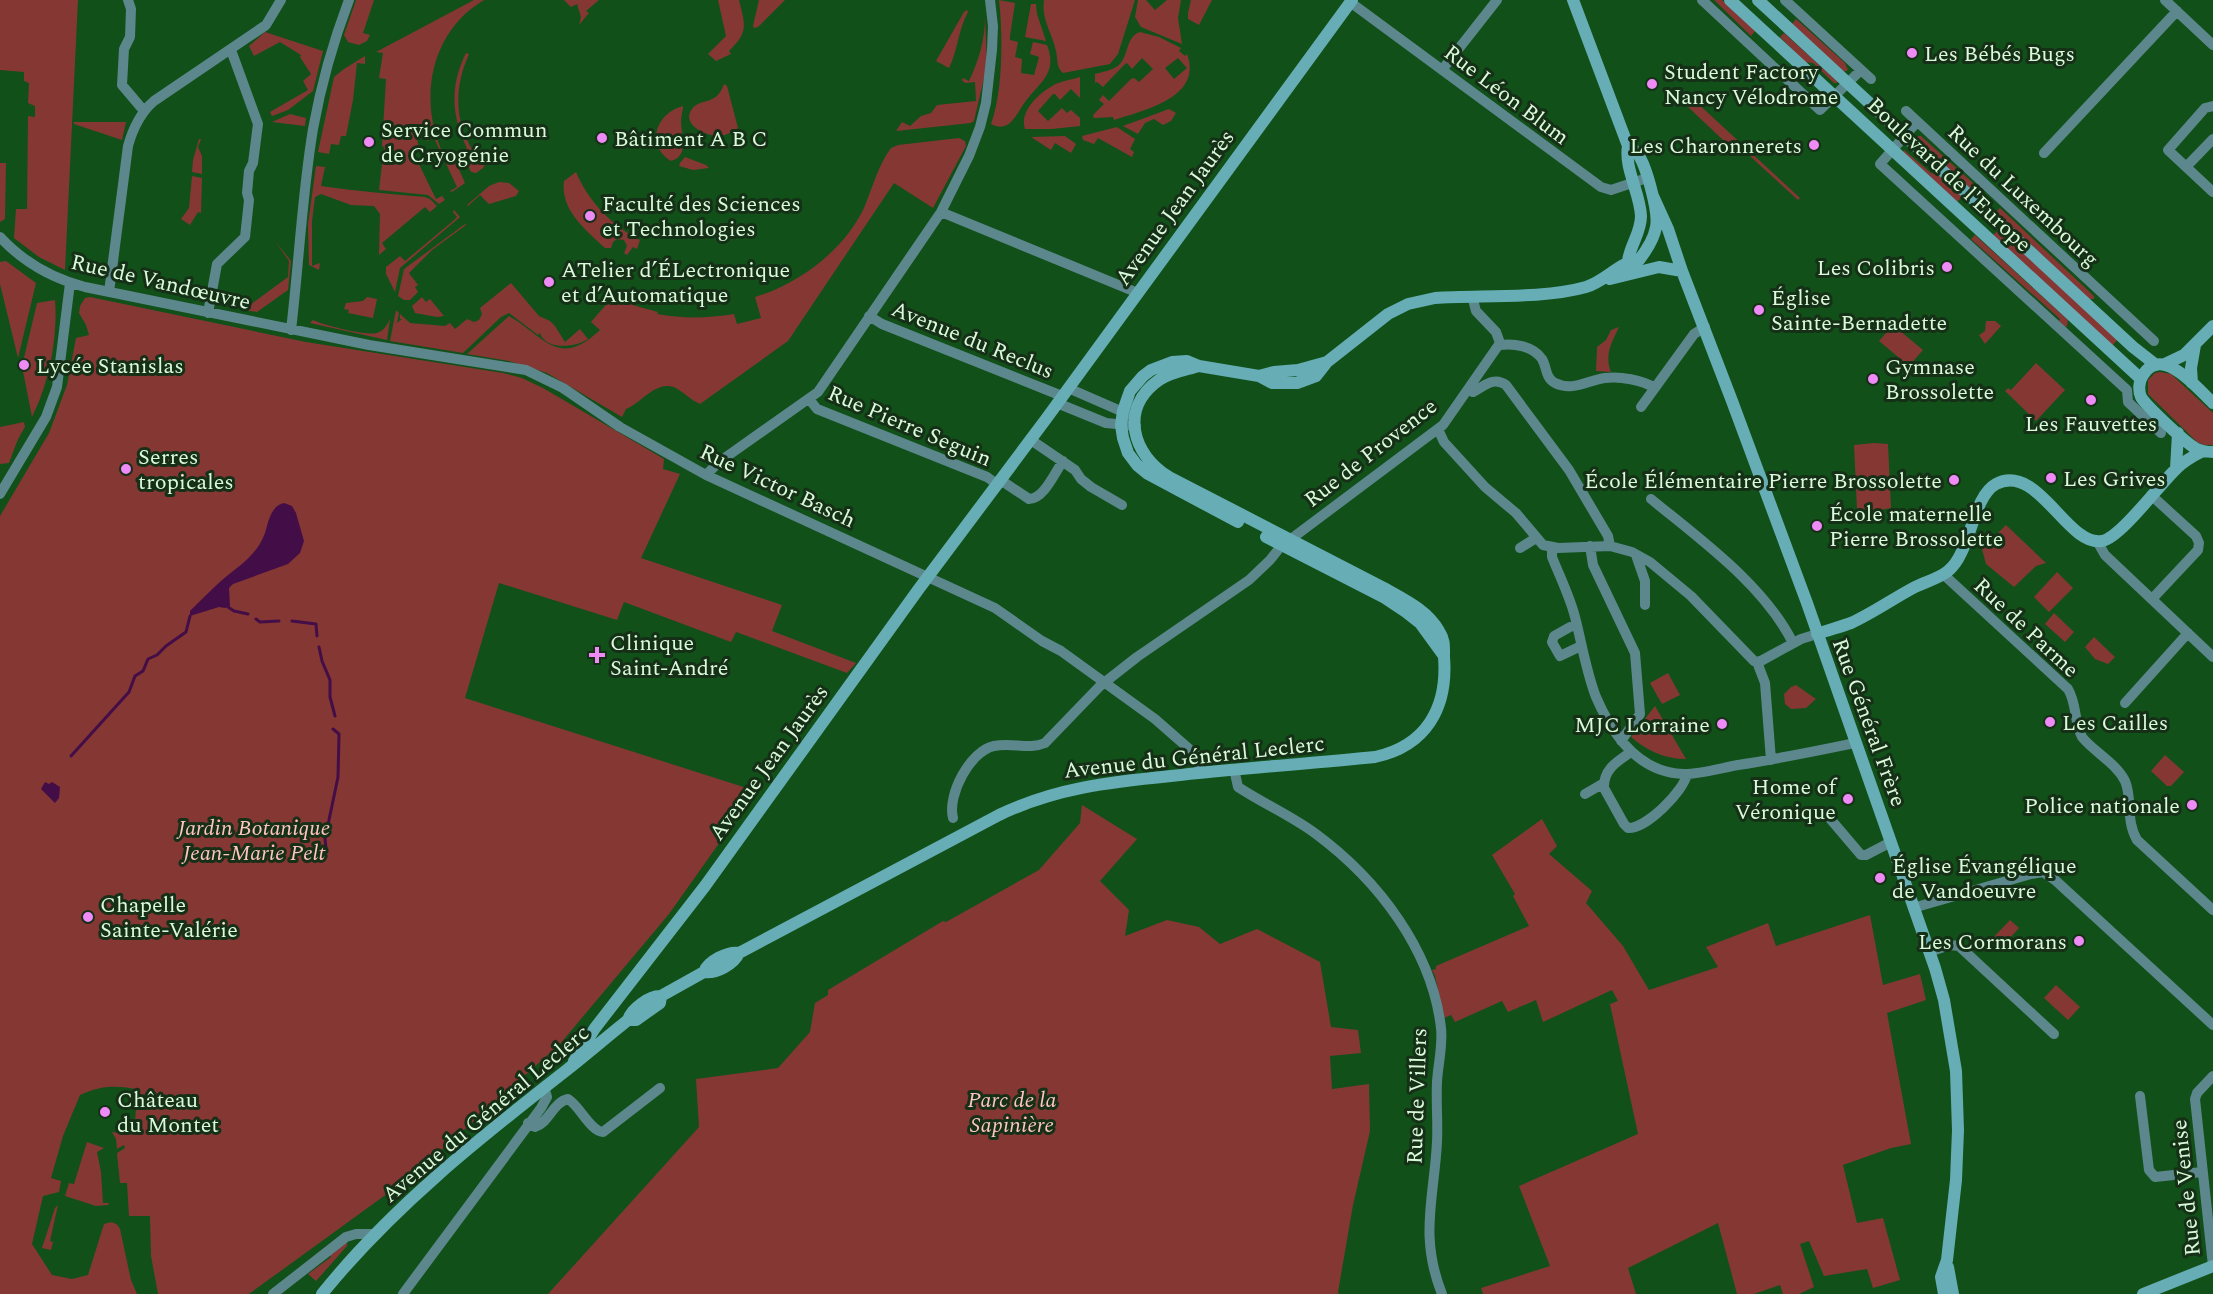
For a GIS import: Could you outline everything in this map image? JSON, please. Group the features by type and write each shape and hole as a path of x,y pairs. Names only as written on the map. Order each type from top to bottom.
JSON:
{"main road":[{"path":"1573,0 1628,146 1637,152 1641,181 1641,214 1639,233 1629,250 1628,261"},
{"name":"Boulevard de l'Europe","path":"1730,0 2141,379 2142,397 2193,446 2208,452"},
{"name":"Boulevard de l'Europe","path":"1758,0 2143,356 2176,368 2213,403"},
{"name":"Avenue Jean Jaurès","path":"571,1066 595,1028 705,885 1351,1"},
{"path":"1641,181 1653,196 1657,219 1652,238"},
{"name":"Rue Général Frère","path":"1653,196 1668,229 1817,634 1940,984 1950,1028 1958,1095 1956,1169 1947,1260 1941,1276 1944,1294"},
{"path":"1639,233 1652,238 1676,255"},
{"name":"Avenue du Général Leclerc","path":"1287,542 1163,483 1143,470 1132,459 1124,445 1121,425 1123,411 1132,388 1143,376 1151,370 1172,362 1186,361 1199,366 1259,376 1272,383 1297,383 1316,376 1327,362 1373,325 1400,307 1425,300 1551,292 1598,283 1628,261 1639,260 1652,238"},
{"path":"1598,283 1659,267 1682,271"},
{"path":"2141,379 2145,372 2180,357 2213,326"},
{"path":"2192,383 2191,368 2195,345"},
{"name":"Avenue du Général Leclerc","path":"322,1294 363,1246 462,1154 628,1020 636,1020 660,1004 661,996 704,972 711,973 736,960 739,952 1021,804 1080,787 1200,772 1372,758 1402,748 1423,731 1435,716 1444,687 1444,656 1420,623 1406,612 1287,542 1155,468 1140,448 1136,422 1142,398 1161,379 1199,366"},
{"path":"2176,469 2178,433"},
{"path":"1817,634 1851,623 1912,588 1948,572 1958,558 1988,491 1993,486 2005,481 2024,483 2086,538 2097,541 2105,540 2115,535 2176,469 2190,458 2208,452"},
{"name":"Rue Général Frère","path":"1947,1260 1953,1294"},
{"path":"2143,1294 2213,1266"}],"street":[{"path":"128,0 131,9 130,38 124,49 122,85 144,111"},
{"path":"109,292 128,146 132,132 144,111 154,101 267,26 281,0"},
{"path":"291,330 305,189 314,127 324,78 349,0"},
{"path":"706,475 719,462 809,399 822,387 940,212 969,156 986,103 993,26 990,0"},
{"path":"1442,70 1497,0"},
{"path":"1702,0 1820,110 1861,70"},
{"path":"1785,0 1871,79"},
{"path":"2165,0 2213,45"},
{"name":"Rue Léon Blum","path":"1351,1 1601,187 1611,190 1641,181"},
{"path":"2044,153 2177,11"},
{"path":"208,313 217,264 245,237 249,171 254,163 258,124 231,50"},
{"path":"2213,106 2205,108 2168,150 2213,192"},
{"name":"Rue du Luxembourg","path":"1906,111 2154,341"},
{"name":"Rue du Luxembourg","path":"1892,149 1917,122"},
{"path":"2186,167 2213,139"},
{"path":"1892,149 1880,164 2127,390 2128,402 2161,433"},
{"path":"940,212 1138,293"},
{"name":"Rue de Vandœuvre","path":"0,237 14,252 37,268 70,283 291,330"},
{"path":"0,494 46,417 54,396 61,367 70,283"},
{"path":"1472,296 1476,311 1496,332 1500,345 1516,344 1538,355 1549,379 1559,385 1581,385 1607,377 1646,383 1654,388"},
{"name":"Rue du Luxembourg","path":"2104,296 2106,322"},
{"name":"Avenue du Reclus","path":"869,316 882,324 1062,396 1123,411 1136,422"},
{"path":"1641,407 1694,334 1704,327"},
{"name":"Rue Victor Basch","path":"291,330 526,370 563,388 620,427 706,475 995,608 1051,647 1061,651 1155,719 1192,750 1198,758 1200,772"},
{"path":"2074,342 2081,337 2096,338"},
{"name":"Rue de Provence","path":"953,818 954,798 963,774 983,750 998,745 1034,747 1045,743 1105,683 1137,657 1249,580 1287,542 1438,429 1500,345"},
{"path":"1468,390 1473,392 1497,381 1506,385 1569,470 1608,536 1610,546"},
{"name":"Avenue du Reclus","path":"1062,396 1106,423 1121,425 1136,422"},
{"name":"Rue Pierre Seguin","path":"809,399 817,409 999,483"},
{"path":"1438,429 1444,442 1491,493 1520,517 1543,545 1552,548 1610,546 1636,555 1662,571 1691,596 1751,659 1757,662 1765,683 1771,760"},
{"path":"1031,440 1075,470 1085,483 1122,505"},
{"path":"999,483 1005,483 1029,499 1034,499 1063,461"},
{"path":"2151,495 2196,536 2199,543 2198,550 2152,598"},
{"path":"1651,499 1749,584 1776,615 1793,643"},
{"path":"1520,548 1536,538"},
{"path":"2097,541 2105,555 2213,657"},
{"path":"1590,546 1593,565 1618,621 1634,649 1640,714 1621,741"},
{"path":"1552,548 1552,557 1575,615 1581,646 1596,697 1608,721 1631,752 1654,766 1688,774 1855,743"},
{"path":"1636,555 1645,581 1645,606"},
{"name":"Rue de Parme","path":"1943,574 2065,686 2073,699 2077,726 2082,737 2120,773 2126,784 2129,818 2136,840 2213,910"},
{"path":"1577,625 1554,636 1552,642 1560,656 1581,646"},
{"path":"2125,703 2188,633"},
{"path":"1757,662 1793,643 1817,634"},
{"path":"1631,752 1612,766 1605,776 1604,788 1624,824 1632,829 1644,824 1654,816 1685,783 1688,774"},
{"name":"Rue de Villers","path":"1234,769 1238,787 1316,834 1369,881 1418,950 1441,1026 1437,1142 1428,1222 1432,1258 1442,1294"},
{"path":"1586,794 1604,783"},
{"path":"1827,815 1861,855 1866,855 1891,842"},
{"path":"1913,908 2031,873 2048,874 2213,1025"},
{"path":"1929,952 1950,945 1959,946 2054,1034"},
{"name":"Rue de Venise","path":"2213,1076 2195,1099 2213,1266"},
{"path":"403,1294 541,1108 547,1097 544,1087"},
{"path":"534,1096 531,1120 535,1128 541,1125 561,1101 568,1099 575,1104 596,1131 603,1132 660,1088"},
{"path":"2140,1095 2148,1170 2151,1174 2155,1177 2202,1172"},
{"path":"273,1294 346,1237 356,1234 376,1234"}],"green space":[{"path":"0,0 78,0 65,270 39,257 14,238 16,209 27,209 28,116 35,117 35,106 28,103 29,83 24,81 24,72 0,70"},
{"path":"356,0 374,0 363,33 370,35 367,41 359,45 348,42 344,35"},
{"path":"474,0 484,0 465,14 450,31 433,72 431,94 432,116 437,139 446,160 453,156 465,183 452,192 450,191 457,187 434,138 427,141 425,136 417,139 419,147 412,150 436,199 442,196 445,200 439,204 428,195 379,190 384,147 382,146 386,79 379,78 383,53 376,52"},
{"path":"564,0 599,0 586,11 589,13 579,25 581,17 577,4 571,7"},
{"path":"718,0 739,0 744,28 740,39 729,51 731,54 716,61 708,54 726,36"},
{"path":"759,0 785,0 758,27 754,28 753,26"},
{"path":"999,0 1015,3 1010,40 1018,42 1015,57 1022,59 1021,73 1034,75 1039,57 1030,54 1033,42 1047,45 1050,55 1049,70 1046,76 1012,121 1003,126 991,124 998,96 1001,63"},
{"path":"1044,0 1135,0 1118,54 1110,64 1063,73 1058,66 1056,51 1045,20"},
{"path":"1138,0 1146,0 1155,10 1167,0 1181,0 1178,18 1182,44 1141,27 1135,17"},
{"path":"1191,0 1212,0 1199,25 1188,19"},
{"path":"1714,0 1722,0 1755,31 1751,36"},
{"path":"1031,4 1036,4 1046,41 1025,37"},
{"path":"967,10 968,12 949,68 936,61"},
{"path":"985,16 987,65 974,121 896,131 902,122 910,126 921,116 931,113 937,105 976,101 975,82 965,83 962,80 963,78 969,81 976,65 983,42"},
{"path":"1796,19 1845,63 1848,70 1843,72 1792,24"},
{"path":"265,32 323,51 313,91 288,110 272,116 270,112 308,90 303,81 311,74 300,57 301,55 280,42 254,56 249,46"},
{"path":"1140,32 1159,37 1181,48 1179,51 1185,56 1187,54 1190,69 1187,81 1168,99 1141,112 1114,120 1113,117 1094,118 1093,115 1104,104 1099,100 1103,95 1109,101 1131,79 1134,78 1139,82 1153,69 1142,58 1132,69 1127,63 1125,64 1103,87 1095,83 1095,74 1111,70 1119,65 1135,34","holes":["1178,58 1187,68 1174,79 1165,68"]},
{"path":"1784,33 1837,83 1834,83 1813,63 1805,62 1780,37"},
{"path":"466,53 469,54 458,94 460,121 470,146 478,158 486,153 488,159 483,168 476,173 471,172 461,151 467,148 458,124 454,100 457,77"},
{"path":"365,56 365,64 357,63 346,136 341,136 339,145 331,144 329,154 318,152 334,77"},
{"path":"1080,77 1080,98 1071,89 1060,100 1053,94 1038,111 1048,121 1062,108 1067,113 1071,110 1080,118 1080,126 1025,129 1027,110 1036,99 1055,84"},
{"path":"724,84 727,86 738,128 722,136 715,136 692,125 689,115 696,105 717,96"},
{"path":"1693,99 1800,198 1798,200 1740,147 1723,140 1687,106"},
{"path":"683,106 681,121 683,149 677,158 671,161 658,147 657,130 666,115"},
{"path":"1169,109 1176,113 1171,121 1163,125 1154,119 1145,123 1138,134 1123,126"},
{"path":"290,114 306,118 305,126 272,122"},
{"path":"74,122 126,122 122,140 74,124"},
{"path":"1117,127 1135,139 1130,149 1134,152 1132,157 1098,138 1094,144 1083,140 1082,136"},
{"path":"1065,136 1076,144 1071,153 1055,143 1051,150 1031,137"},
{"path":"1918,136 1921,136 1983,192 1979,197 1917,140"},
{"path":"959,138 965,141 966,146 933,208 894,183 788,341 700,404 676,388 662,387 626,409 622,417 547,373 509,361 467,354 509,316 553,346 574,347 600,330 591,322 610,300 616,297 667,316 696,317 734,314 737,324 761,318 755,297 788,284 804,274 845,238 864,208 879,169 891,148 898,145"},
{"path":"199,139 201,139 198,147 202,156 202,174 192,172"},
{"path":"1904,150 1931,173 1938,174 1962,197 1957,202 1903,152"},
{"path":"685,157 709,168 693,170 679,166"},
{"path":"0,163 6,163 5,219 0,222"},
{"path":"316,166 325,167 321,186 425,197 437,206 430,212 425,207 382,243 386,249 379,255 380,214 374,206 351,205 321,194 315,197 312,221 312,266 320,263 319,270 309,265 308,224"},
{"path":"576,172 587,193 602,212 640,240 637,249 633,247 627,255 624,253 627,246 624,240 617,239 611,248 605,248 576,219 566,201 564,181"},
{"path":"192,176 202,178 201,213 198,212 190,225 181,219 189,208"},
{"path":"499,182 509,183 519,191 516,196 489,204 480,195 467,205 489,186"},
{"path":"2000,208 2094,296 2094,299 2089,299 1996,212"},
{"path":"454,210 460,217 400,268 395,292 386,274 386,267 400,256 405,261 453,221 457,217"},
{"path":"465,224 432,250 409,273 418,285 415,287 418,292 410,300 404,300 398,296 404,269"},
{"path":"1999,230 2118,339 2112,346 1993,235"},
{"path":"1975,235 2068,320 2067,326 2058,322 2060,319 1971,239"},
{"path":"275,241 291,261 288,290 257,312 243,310 288,277 289,261"},
{"path":"6,261 36,283 18,358 0,284 0,262"},
{"path":"511,283 539,316 555,326 565,342 580,329 588,339 568,346 554,345 509,313 501,317 463,353 390,341 396,310 399,313 397,323 402,319 400,319 400,314 410,323 445,326 450,323 455,329 467,319 474,322 479,320 482,314 480,308"},
{"name":"Jardin Botanique Jean-Marie Pelt","path":"90,297 306,342 503,373 522,378 543,388 664,459 663,469 680,474 641,558 782,605 772,631 856,663 847,673 736,632 731,642 624,602 617,620 499,583 465,698 756,791 669,914 560,1044 417,1172 249,1294 158,1294 151,1256 150,1216 129,1216 127,1183 120,1183 117,1153 125,1148 124,1145 117,1149 116,1139 112,1132 118,1133 123,1126 135,1120 137,1099 135,1089 114,1087 101,1088 80,1095 63,1136 51,1178 61,1181 59,1192 43,1196 32,1244 52,1275 72,1279 88,1275 104,1224 111,1222 120,1229 131,1280 137,1294 0,1294 0,516 49,433 67,385 76,338 89,335 79,313 85,298"},
{"path":"367,297 377,299 373,318 348,313 349,310 344,309 346,303 363,301"},
{"path":"422,297 426,302 430,299 444,316 415,313 412,306"},
{"path":"55,300 54,345 48,375 32,417 22,366 37,303"},
{"path":"390,319 387,340 310,323 313,320 345,330 372,334 382,331"},
{"path":"1986,321 1995,321 2001,326 1985,344 1979,335 1985,331"},
{"path":"1893,325 1923,350 1909,366 1879,341"},
{"path":"1619,327 1609,354 1611,372 1596,371 1597,347 1606,340 1611,330"},
{"path":"2036,363 2065,390 2036,421 2005,391 2008,388 2011,390"},
{"path":"2155,373 2171,374 2213,413 2213,445 2197,442 2148,394 2148,380"},
{"path":"24,422 25,427 9,463 0,464 0,427"},
{"path":"1888,444 1891,508 1857,509 1854,445"},
{"path":"2006,525 2046,563 2036,566 2014,587 1986,564 1982,549"},
{"path":"2057,572 2073,588 2049,612 2034,597"},
{"path":"2054,613 2074,632 2065,642 2045,624"},
{"path":"2094,637 2115,657 2108,664 2095,659 2085,647"},
{"path":"1668,673 1680,695 1662,704 1650,683"},
{"path":"1796,685 1816,699 1806,708 1791,709 1785,704 1784,694"},
{"path":"1655,706 1686,759 1671,758 1657,753 1631,737"},
{"path":"2165,755 2184,772 2171,786 2167,786 2151,771"},
{"name":"Parc de la Sapinière","path":"1082,805 1137,839 1100,881 1129,910 1125,936 1167,920 1199,927 1220,944 1257,929 1320,962 1331,1027 1358,1030 1361,1053 1330,1056 1332,1089 1369,1084 1370,1131 1353,1205 1339,1294 548,1294 699,1127 696,1079 778,1068 810,1032 815,1003 828,995 828,990 943,921 946,922 1039,870 1080,823"},
{"path":"1542,819 1557,846 1549,854 1592,891 1586,903 1623,946 1649,990 1718,967 1706,947 1768,923 1776,946 1870,915 1883,985 1920,974 1926,1000 1887,1013 1911,1144 1891,1148 1843,1165 1857,1223 1883,1218 1900,1280 1873,1288 1867,1269 1824,1276 1809,1241 1800,1244 1814,1287 1799,1294 1783,1294 1780,1285 1754,1294 1737,1294 1718,1223 1628,1268 1636,1294 1483,1294 1481,1288 1550,1266 1519,1186 1638,1134 1610,1004 1618,1001 1612,990 1543,1022 1536,1000 1508,1012 1502,1001 1455,1022 1451,1015 1444,1018 1432,970 1436,969 1436,966 1529,926 1513,896 1515,894 1492,855"},
{"path":"2010,920 2019,928 2001,948 1991,940"},
{"path":"2056,985 2080,1007 2068,1020 2044,998"},
{"path":"87,1142 104,1148 97,1152 103,1203 109,1203 108,1205 96,1206 65,1196 69,1183 74,1184"},
{"path":"58,1205 50,1241 53,1242 51,1250 42,1248 55,1208"},
{"path":"347,1240 347,1246 316,1281 308,1274 331,1257 329,1254"}],"shaded area":[{"path":"284,503 292,506 296,513 304,541 300,553 288,564 233,584 229,588 230,606 190,616 190,611 257,549 273,511"},
{"path":"45,782 49,784 52,782 60,787 59,798 55,803 41,789"}],"waterway":[{"path":"228,607 248,614"},
{"path":"71,756 129,692 135,676 143,671 148,659 157,655 186,632 190,616"},
{"path":"256,619 260,622 279,621"},
{"path":"292,621 316,624 317,636"},
{"path":"319,647 330,680 330,697 335,716"},
{"path":"326,848 325,839 338,777 339,734 333,729"}],"place":[{"name":"Les Bébés Bugs","path":"1912,53"},
{"name":"Student Factory Nancy Vélodrome","path":"1652,84"},
{"name":"Bâtiment A B C","path":"602,138"},
{"name":"Service Commun de Cryogénie","path":"369,142"},
{"name":"Les Charonnerets","path":"1814,145"},
{"name":"Faculté des Sciences et Technologies","path":"590,216"},
{"name":"Les Colibris","path":"1947,267"},
{"name":"ATelier d’ÉLectronique et d’Automatique","path":"549,282"},
{"name":"Église Sainte-Bernadette","path":"1759,310"},
{"name":"Lycée Stanislas","path":"24,365"},
{"name":"Gymnase Brossolette","path":"1873,379"},
{"name":"Les Fauvettes","path":"2091,400"},
{"name":"Serres tropicales","path":"126,469"},
{"name":"Les Grives","path":"2051,478"},
{"name":"École Élémentaire Pierre Brossolette","path":"1954,480"},
{"name":"École maternelle Pierre Brossolette","path":"1817,526"},
{"name":"Clinique Saint-André","path":"597,655"},
{"name":"Les Cailles","path":"2050,722"},
{"name":"MJC Lorraine","path":"1722,724"},
{"name":"Home of Véronique","path":"1848,799"},
{"name":"Police nationale","path":"2192,805"},
{"name":"Église Évangélique de Vandoeuvre","path":"1880,878"},
{"name":"Chapelle Sainte-Valérie","path":"88,917"},
{"name":"Les Cormorans","path":"2079,941"},
{"name":"Château du Montet","path":"105,1112"}]}
